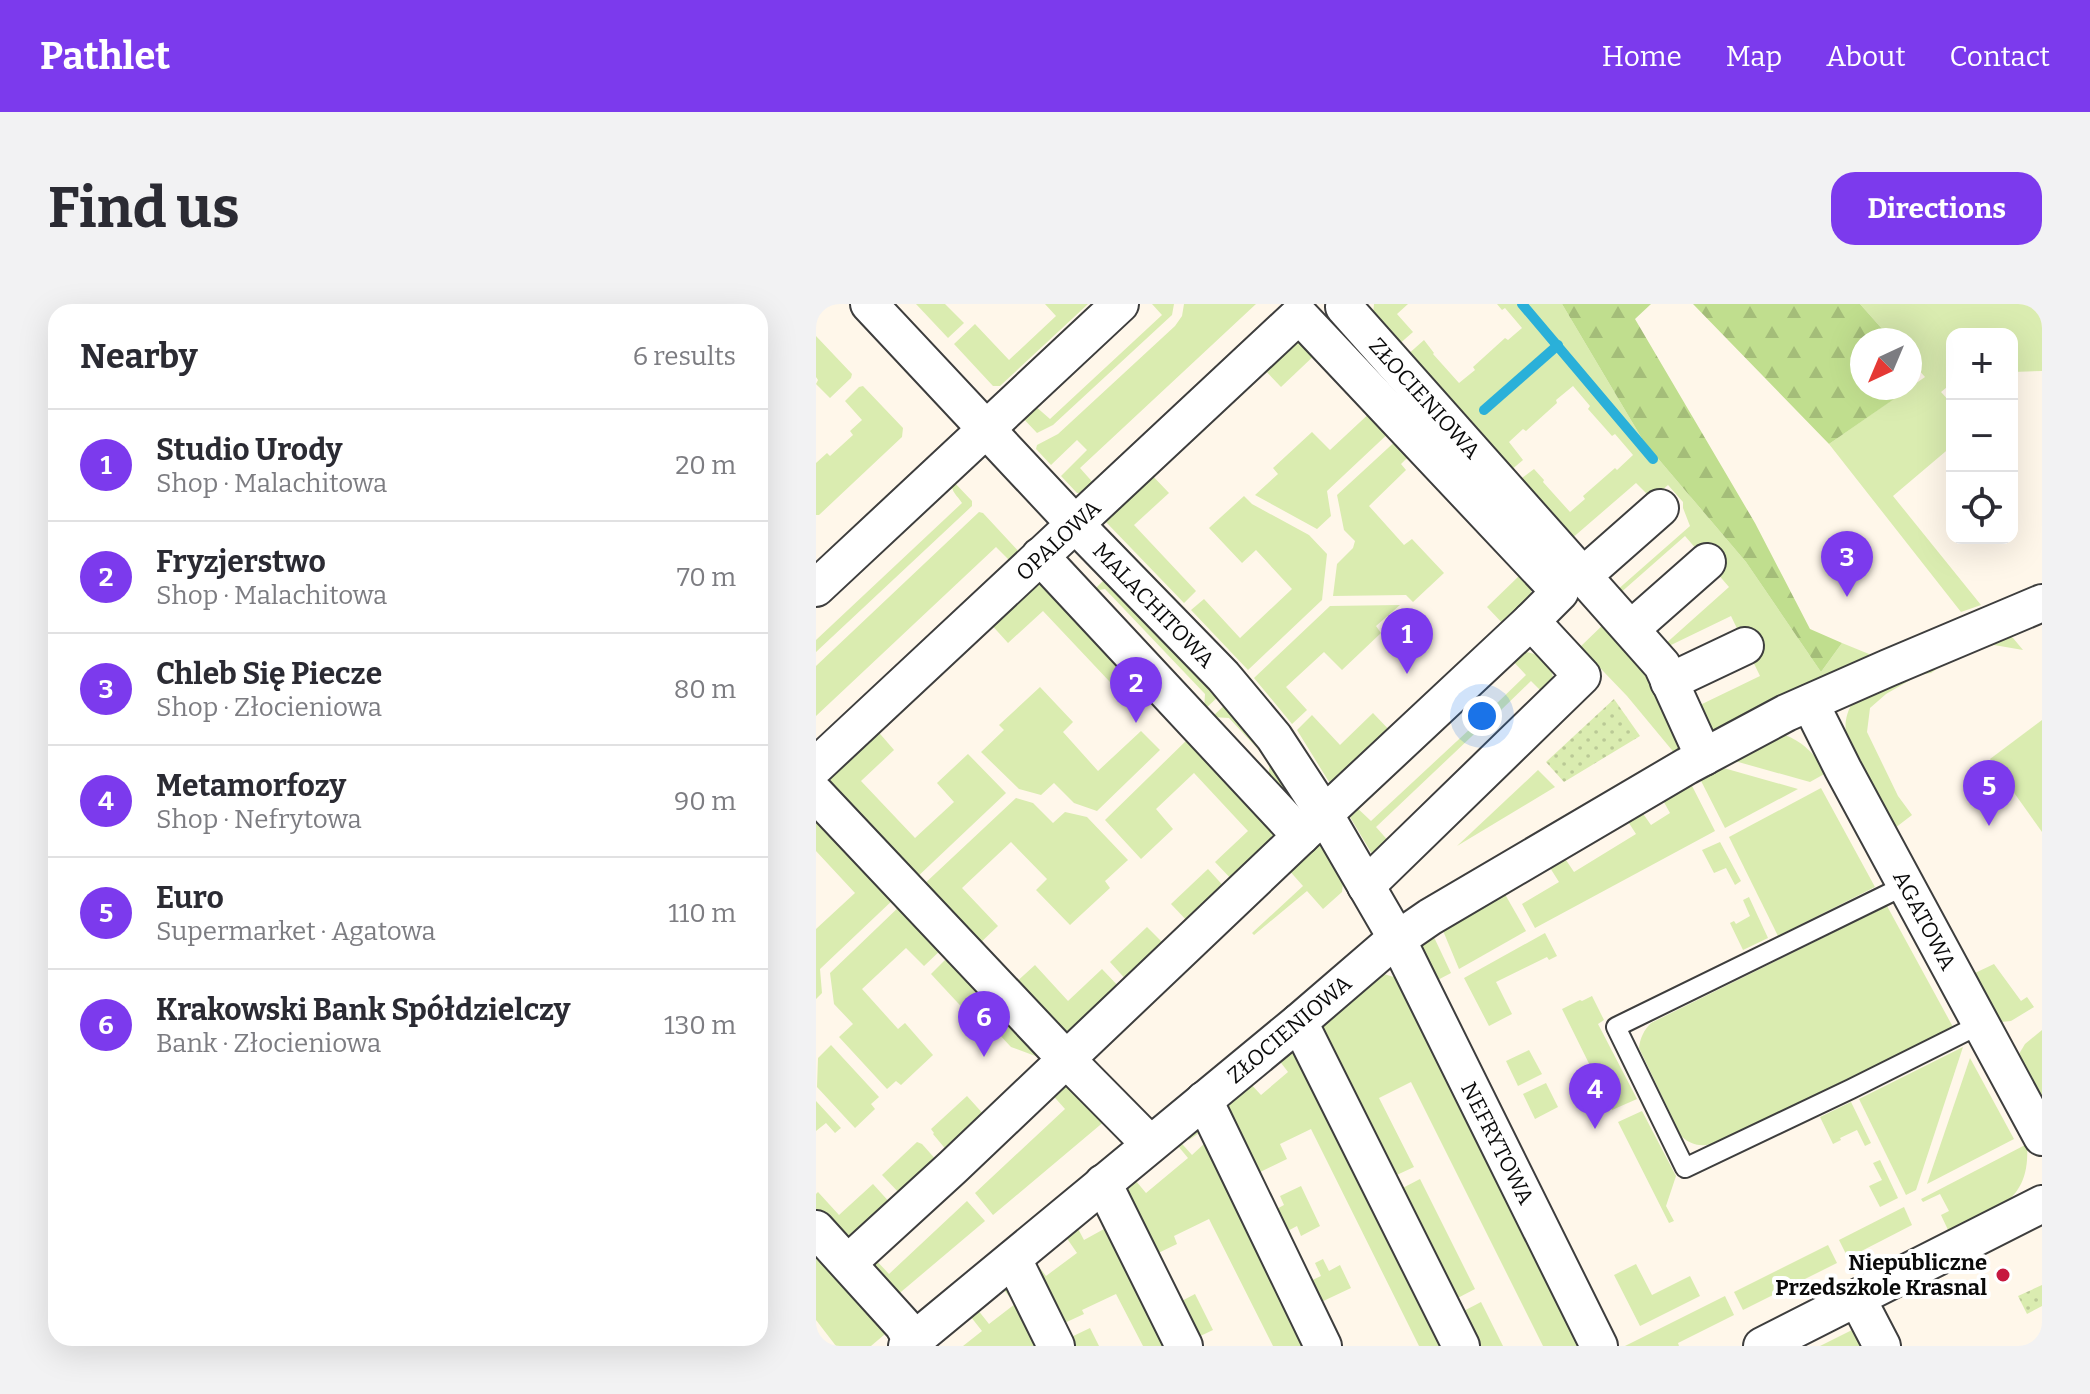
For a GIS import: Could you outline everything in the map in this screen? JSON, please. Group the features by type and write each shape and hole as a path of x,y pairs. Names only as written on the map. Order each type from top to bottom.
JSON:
{"street":[{"name":"MALACHITOWA","path":"869,304 1235,689 1274,737 1313,825 1366,886 1397,939"},
{"path":"816,588 1120,304"},
{"name":"ZŁOCIENIOWA","path":"1345,305 1662,665 1704,757"},
{"name":"OPALOWA","path":"816,766 1299,315 1560,592 1531,621"},
{"path":"1584,575 1660,508"},
{"path":"1040,556 1313,825"},
{"path":"1631,629 1707,562"},
{"name":"ZŁOCIENIOWA","path":"911,1345 1397,939 1500,875 1704,757 1810,703 2042,603"},
{"path":"848,1263 1531,621 1582,676 1366,886"},
{"path":"1669,682 1745,646"},
{"name":"AGATOWA","path":"1810,703 2042,1137"},
{"path":"816,794 1150,1144"},
{"name":"NEFRYTOWA","path":"1397,939 1599,1346"},
{"path":"1299,1022 1461,1346"},
{"path":"1204,1100 1323,1346"},
{"path":"1103,1183 1184,1346"},
{"path":"1762,1346 2042,1204"},
{"path":"816,1229 903,1325 911,1345"},
{"path":"1013,1259 1056,1346"},
{"path":"1857,1298 1882,1346"}],"lane":[{"path":"1906,885 1616,1027 1685,1168 1981,1024"}],"green space":[{"path":"916,304 945,304 964,323 948,338"},
{"path":"1045,304 1088,304 1000,386 993,386 954,344 975,324 1009,360 1056,316"},
{"path":"1152,304 1174,304 1172,315 1053,425 1037,433 1020,415 1034,405 1050,419 1162,315"},
{"path":"1184,304 1256,304 1080,468 1096,486 1087,493 1077,493 1061,476 1087,450 1077,440 1051,465 1036,449 1037,445 1058,434 1175,326 1182,316"},
{"path":"1374,304 1408,304 1397,314 1413,332 1397,346 1373,315"},
{"path":"1497,304 1562,304 1644,442 1746,562 1821,672 1842,643 1869,654 1865,663 1716,732 1710,732 1700,705 1760,676 1731,616 1671,645 1679,663 1663,646 1729,587 1685,536 1618,595 1616,591 1690,526 1683,502 1668,485 1652,499 1636,483 1570,540 1518,481 1534,469 1570,512 1585,499 1583,496 1633,455 1588,409 1590,406 1573,386 1526,431 1523,429 1509,442 1523,460 1510,471 1406,356 1424,340 1459,383 1505,338 1508,340 1522,328 1505,308 1502,310"},
{"path":"1562,304 1651,304 1635,319 1755,523 1810,629 1842,643 1821,672 1746,562 1644,442"},
{"path":"1693,304 1860,304 1881,328 1850,328 1850,400 1893,400 1829,444"},
{"path":"1860,304 2042,304 2042,371 2018,372 2018,328 1946,328 1946,388 1941,392 1946,397 1946,451 1893,496 1981,605 1961,612 1829,444 1892,400 1922,400 1922,379 1925,377 1922,374 1922,328 1881,328"},
{"path":"816,336 852,374 830,398 816,384"},
{"path":"1290,339 1309,339 1319,351 1281,387 1261,366"},
{"path":"863,386 903,428 902,437 816,515 816,463 827,453 830,456 853,435 850,431 862,420 845,401"},
{"path":"1374,409 1393,429 1327,491 1331,516 1317,529 1255,495 1278,474 1273,468 1312,432 1330,450"},
{"path":"1400,437 1414,451 1401,464 1406,470 1369,506 1404,545 1412,539 1444,573 1413,602 1406,595 1333,596 1337,564 1353,548 1355,541 1344,530 1337,495"},
{"path":"1148,471 1169,493 1134,525 1196,591 1184,603 1105,521 1105,512"},
{"path":"952,480 972,501 972,506 816,652 816,640 962,503 953,490"},
{"path":"1244,496 1252,504 1309,535 1327,554 1322,600 1248,670 1191,610 1204,599 1240,638 1292,589 1256,550 1242,563 1209,528"},
{"path":"979,512 1022,555 1013,564 996,547 816,716 816,666"},
{"path":"1109,575 1222,693 1204,710 1205,694 1105,589 1093,591"},
{"path":"1520,575 1531,576 1531,604 1506,627 1487,607"},
{"path":"1030,582 1049,583 1143,683 1126,699 1043,611 1008,643 988,621"},
{"path":"1400,605 1376,626 1381,633 1342,670 1324,652 1286,687 1307,710 1292,724 1254,678 1330,606"},
{"path":"1607,621 1655,674 1683,748 1676,755 1627,696 1580,647"},
{"path":"2004,633 2023,650 1994,645 1983,648 1931,673 1919,675 1886,694 1870,708 1867,732 1898,796 1912,815 1895,828 1849,744 1846,722 1853,701"},
{"path":"1525,652 1535,654 1550,668 1553,680 1547,697 1531,681 1499,712 1493,707 1526,675 1510,658"},
{"path":"1040,687 1073,722 1063,732 1098,771 1141,731 1160,750 1097,811 1074,803 1054,783 1041,795 1019,789 981,752 1004,730 999,725"},
{"path":"1614,699 1640,736 1564,782 1546,762"},
{"path":"1229,701 1303,803 1300,813 1268,779 1270,762 1229,718 1212,717"},
{"path":"1373,713 1393,734 1334,790 1297,730 1312,715 1340,745"},
{"path":"1485,715 1490,719 1376,827 1391,844 1375,859 1347,812 1354,805 1371,821"},
{"path":"2042,720 2042,832 1990,759"},
{"path":"875,728 894,750 861,781 915,838 954,802 937,783 968,754 1006,793 914,880 830,790 831,770"},
{"path":"1192,735 1277,826 1276,844 1235,883 1215,862 1248,831 1194,773 1156,809 1173,829 1141,859 1105,820"},
{"path":"1785,735 1809,750 1826,773 1810,782 1724,758 1770,737"},
{"path":"1713,765 1798,789 1725,828 1697,773"},
{"path":"1538,770 1555,787 1457,846"},
{"path":"1688,778 1715,831 1535,928 1522,904 1559,882 1547,863 1562,854 1574,872 1636,834 1625,817 1639,808 1651,825 1670,813 1660,795"},
{"path":"1821,788 1875,887 1778,936 1729,837"},
{"path":"1016,798 1033,803 1053,823 1065,812 1087,817 1128,860 1105,881 1110,888 1070,925 1036,890 1047,879 1011,842 962,888 998,926 977,946 921,887"},
{"path":"816,812 896,897 820,969 822,993 816,999 816,929 855,893 816,851"},
{"path":"1325,842 1344,873 1342,892 1323,909 1307,891 1254,935 1252,933 1303,886 1287,868 1312,844"},
{"path":"1720,842 1741,881 1735,885 1726,868 1714,873 1702,850"},
{"path":"1208,869 1227,890 1191,925 1171,904"},
{"path":"1502,889 1526,931 1459,969 1441,926"},
{"path":"1749,897 1768,938 1743,950 1730,923 1734,921 1736,924 1750,916 1743,900"},
{"path":"902,904 943,948 924,966 906,948 862,989 898,1029 905,1023 933,1055 901,1085 896,1081 887,1089 839,1037 853,1024 834,1004 830,973"},
{"path":"1887,906 1953,1027 1719,1142 1699,1145 1681,1136 1639,1048 1644,1031 1651,1023"},
{"path":"1147,927 1167,947 1129,983 1110,962"},
{"path":"1432,933 1451,973 1432,983 1421,952"},
{"path":"1545,933 1557,956 1549,960 1547,957 1496,982 1512,1014 1489,1026 1464,978"},
{"path":"950,955 989,997 970,1016 931,974"},
{"path":"1994,964 2021,1001 2027,997 2034,1007 2011,1021 2001,1022 1975,973"},
{"path":"1035,965 1068,1001 1102,969 1122,990 1076,1032 1057,1032 1013,985"},
{"path":"1374,975 1397,978 1586,1346 1543,1346 1411,1082 1379,1098 1414,1167 1388,1179 1321,1042 1318,1019"},
{"path":"1592,996 1604,1020 1598,1024 1637,1099 1612,1110 1562,1009"},
{"path":"996,1005 1038,1049 1038,1057 1011,1047 983,1017"},
{"path":"2042,1030 2042,1096 2019,1054 2025,1044"},
{"path":"1291,1042 1451,1346 1419,1346 1311,1129 1280,1144 1287,1159 1252,1176 1225,1105 1249,1082 1261,1095 1288,1072 1275,1055"},
{"path":"831,1045 879,1097 871,1104 875,1109 855,1128 817,1087 818,1058"},
{"path":"1963,1047 1916,1190 1906,1195 1859,1099"},
{"path":"1529,1050 1542,1074 1518,1086 1506,1061"},
{"path":"1970,1058 2014,1139 1927,1184"},
{"path":"1546,1083 1558,1107 1535,1119 1523,1094"},
{"path":"1055,1086 1074,1087 1106,1120 993,1215 975,1193 1065,1109 1049,1091"},
{"path":"967,1096 986,1117 948,1152 931,1129"},
{"path":"816,1101 841,1128 835,1133 826,1123 816,1131"},
{"path":"1851,1102 1871,1143 1865,1146 1857,1130 1833,1144 1820,1117"},
{"path":"1642,1111 1676,1176 1666,1206 1674,1221 1669,1223 1618,1122"},
{"path":"1203,1128 1316,1346 1273,1346 1209,1219 1174,1236 1177,1244 1152,1256 1124,1190 1131,1175 1146,1193 1188,1158 1173,1140 1176,1137 1192,1155 1206,1142 1199,1133 1189,1140 1182,1133 1187,1129"},
{"path":"917,1142 938,1162 902,1196 882,1175"},
{"path":"2027,1144 2023,1180 2016,1192 1995,1210 1949,1232 1941,1215 1949,1211 1940,1194 1923,1202 1921,1199"},
{"path":"1880,1160 1898,1198 1880,1207 1869,1186 1882,1180 1873,1163"},
{"path":"1420,1179 1475,1289 1450,1302 1395,1192"},
{"path":"873,1184 892,1205 857,1238 842,1239 816,1210 816,1194 818,1192 839,1215"},
{"path":"1301,1186 1320,1226 1301,1236 1297,1226 1282,1234 1271,1212 1284,1205 1280,1196"},
{"path":"967,1201 985,1221 895,1297 873,1273 873,1257 889,1274"},
{"path":"1095,1207 1175,1346 1143,1346 1116,1294 1082,1310 1084,1314 1058,1326 1033,1259 1046,1276 1077,1253 1066,1237 1075,1223 1084,1240 1104,1229"},
{"path":"1904,1207 1912,1225 1848,1258 1839,1240"},
{"path":"1828,1245 1837,1263 1743,1310 1734,1292"},
{"path":"816,1248 891,1329 871,1346 836,1346 816,1320"},
{"path":"1323,1259 1329,1271 1340,1265 1351,1288 1317,1304 1306,1283 1321,1276 1315,1263"},
{"path":"1636,1264 1652,1295 1690,1276 1700,1296 1640,1326 1614,1275"},
{"path":"1005,1282 1045,1346 963,1346 982,1331 967,1312 974,1305 989,1324 1015,1304 1000,1285"},
{"path":"2042,1285 2042,1306 2027,1314 2018,1296"},
{"path":"1195,1294 1213,1330 1194,1339 1176,1304"},
{"path":"1725,1296 1734,1315 1678,1343 1679,1346 1625,1346"},
{"path":"1481,1302 1503,1346 1472,1346 1456,1315"},
{"path":"1858,1327 1867,1346 1820,1346"},
{"path":"1090,1328 1099,1346 1068,1346 1065,1340"}],"waterway":[{"path":"1522,304 1653,459"},
{"path":"1484,410 1558,345"}],"place":[{"name":"Chleb Się Piecze","path":"1847,597"},
{"name":"Studio Urody","path":"1407,674"},
{"name":"Fryzjerstwo","path":"1136,723"},
{"name":"Euro","path":"1989,826"},
{"name":"Krakowski Bank Spółdzielczy","path":"984,1057"},
{"name":"Metamorfozy","path":"1595,1129"},
{"name":"Niepubliczne Przedszkole Krasnal","path":"2003,1275"}]}
